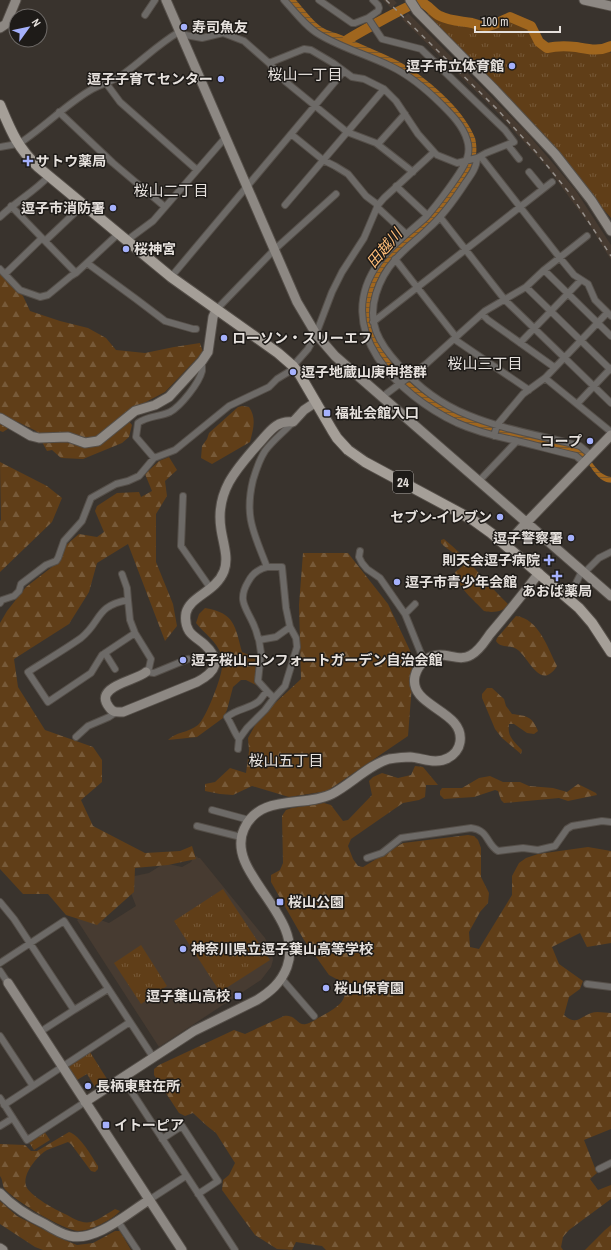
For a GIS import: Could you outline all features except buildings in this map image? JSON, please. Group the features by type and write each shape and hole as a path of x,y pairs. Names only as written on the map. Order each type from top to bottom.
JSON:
{"main road":[{"name":"24","path":"0,106 17,144 28,158 171,277 278,353 294,367 304,381 337,438 354,454 380,471 473,520 506,545 570,600 592,623 611,652"}],"street":[{"path":"0,28 6,24 16,0"},
{"path":"145,15 156,0"},
{"path":"166,0 179,33 297,302 316,334 335,356 611,596"},
{"path":"284,0 304,22 319,35 391,67 412,80 448,111 464,131 468,141 469,150 467,161 439,201 427,215 388,251 374,271 366,287 362,310 362,320 368,341 376,356 400,383 424,405 458,424 587,459"},
{"path":"319,0 348,22 355,23 369,20 378,11 378,5 373,0"},
{"path":"410,0 417,12 495,90 552,150 591,200 611,231"},
{"path":"586,0 611,6"},
{"path":"269,63 304,49 311,50 323,56 352,77 364,79 384,89 396,101 418,134 434,152 437,155 453,162 467,161 478,158 486,153 514,142 505,130 421,49 382,38 374,29 369,20"},
{"path":"0,147 17,144 28,137 90,90 122,75 170,37 179,33 202,38 223,33 244,41 269,63 286,82 347,132 378,144 413,172"},
{"path":"171,277 344,71"},
{"path":"106,83 120,102 197,170"},
{"path":"285,205 384,89"},
{"path":"59,112 113,163 165,207"},
{"path":"378,144 405,114"},
{"path":"291,134 323,160 348,174 366,196 406,234"},
{"path":"126,241 153,221 225,138"},
{"path":"508,145 519,159"},
{"path":"0,604 2,600 14,596 19,591 21,584 46,565 56,561 64,541 82,521 92,498 116,484 139,476 154,458 175,450 229,406 269,387 277,378 294,367 308,349 316,334 332,292 342,272 364,238 378,206 396,186 434,152"},
{"path":"478,158 520,207 574,275 588,284 595,300 609,314 597,323 545,378 524,394 497,425 494,435"},
{"path":"478,158 471,175 440,217 395,260 383,276 373,307 373,322 379,339 408,377 433,397 448,406 497,425 580,446 587,459"},
{"path":"529,172 543,189"},
{"path":"0,217 11,206 35,190 49,176"},
{"path":"373,322 552,182"},
{"path":"396,186 427,215"},
{"path":"0,418 31,436 39,438 68,437 85,443 98,441 135,411 155,405 169,397 202,361 208,352 213,317 216,310 274,250 336,194"},
{"path":"5,274 83,205"},
{"path":"11,206 76,273"},
{"path":"440,217 505,300 611,403"},
{"path":"0,269 20,290 40,297 48,295 87,264 118,234"},
{"path":"382,397 426,364 482,314 526,287 544,270 587,236"},
{"path":"395,260 455,338 529,390"},
{"path":"87,264 165,321 193,329 196,328"},
{"path":"544,270 611,336"},
{"path":"520,343 581,280"},
{"path":"526,287 611,369 577,404"},
{"path":"482,314 554,367"},
{"path":"154,458 136,437 138,423 142,420 169,412 177,406 197,382 202,371 202,361"},
{"path":"506,545 587,459 611,436 577,404 545,378"},
{"path":"267,567 252,531 250,518 249,496 256,470 265,451 276,438 285,431 304,410 316,402"},
{"path":"122,574 127,588 130,620 135,633 150,659 149,668 146,672 110,690 107,693 106,702 111,710 115,712 123,712 197,682 205,678 212,671 216,662 214,656 205,645 190,632 186,620 186,613 191,603 211,589 221,578 224,570 226,560 220,517 226,486 238,466 270,430 283,422 292,422"},
{"path":"479,482 517,441"},
{"path":"183,496 181,546 211,589"},
{"path":"360,551 359,557 362,563 367,569 380,578 404,614 424,661"},
{"path":"570,600 577,581 583,572 599,558 611,552"},
{"path":"238,749 239,739 253,721 265,710 285,686 297,647 296,638 290,628 286,608 282,567 267,567 254,574 245,588 242,599 255,627 259,640 261,653 258,681 274,698"},
{"path":"0,1098 27,1140 152,1057 194,1031 266,995 278,984 282,979 289,963 289,940 285,927 246,866 242,853 241,837 244,827 259,811 271,805 319,798 332,794 385,760 409,757 438,762 447,759 453,754 459,746 460,741 458,728 450,718 424,699 418,692 415,685 415,677 420,664 433,656 441,655 462,658 473,655 538,573"},
{"path":"128,600 119,602 105,609 99,614 86,634 28,672 48,702 91,673 95,669 99,659 105,653 135,633"},
{"path":"404,614 414,604"},
{"path":"259,640 276,637 290,628"},
{"path":"105,653 115,669"},
{"path":"146,672 154,673 188,659"},
{"path":"239,739 233,731 233,727 228,718 238,710 260,700 267,691"},
{"path":"76,737 88,726 109,717 115,712"},
{"path":"212,810 249,820"},
{"path":"368,858 382,853 401,838 471,828 478,829 485,834 494,849 498,851 523,848 538,850 555,846 567,829 572,826 602,821 611,822"},
{"path":"196,826 241,837"},
{"path":"0,902 14,919 74,1010"},
{"path":"0,963 64,922 152,1057"},
{"path":"0,971 182,1250"},
{"path":"282,979 314,1016"},
{"path":"587,984 611,987"},
{"path":"40,1032 108,988"},
{"path":"4,1105 130,1022"},
{"path":"0,1036 33,1086"},
{"path":"122,1077 234,1250"},
{"path":"0,1126 13,1118"},
{"path":"162,1139 182,1126 218,1180 198,1194"},
{"path":"599,1169 611,1163"},
{"path":"0,1193 18,1209 64,1234 82,1237 92,1235 186,1176"},
{"path":"117,1220 137,1250"}],"shaded area":[{"path":"287,0 296,0 323,28 392,58 420,75 453,105 470,127 475,138 475,160 461,186 437,217 386,265 376,282 370,306 370,319 377,341 385,353 414,386 434,400 524,434 580,449 601,473 611,477 611,483 605,482 601,479 579,455 503,436 478,428 433,406 412,390 392,371 378,354 369,335 365,312 367,290 370,283 386,259 467,164 471,154 471,144 459,119 450,108 416,79 315,29"},
{"path":"383,0 394,0 397,3 391,8"},
{"path":"408,13 527,133 576,191 611,245 611,260 591,227 547,167 496,111 402,19"},
{"name":"神奈川県立逗子葉山高等学校","path":"197,856 265,938 272,952 273,960 271,967 261,980 159,1047 77,920 83,914 109,923 136,906 125,878 149,873 160,866 168,864 182,867 191,862 193,858"}],"green space":[{"path":"417,11 484,26 510,17 531,26 539,42 547,48 606,48 611,53 611,218 549,147"},
{"path":"0,272 23,296 30,311 88,328 106,338 116,350 145,353 200,343 203,352 165,392 123,414 132,425 129,437 122,443 83,459 61,458 52,450 47,451 36,431 18,422 3,432 0,431"},
{"path":"238,407 249,407 254,420 250,442 212,464 201,458 202,446 209,433"},
{"path":"169,457 177,470 165,481 167,496 156,514 156,562 173,604 177,626 165,641 128,544 97,563 89,592 69,624 14,659 18,687 45,730 93,747 102,760 102,782 81,800 93,826 145,853 180,851 192,846 196,859 168,865 135,868 134,892 97,925 66,915 48,894 23,894 0,869 0,623 7,611 26,587 61,560 66,545 79,534 97,537 104,532 95,511 97,506 117,493 139,492 141,497 152,491 145,474 159,461"},
{"path":"0,462 47,486 62,498 52,522 0,572 1,520"},
{"path":"444,539 461,554 508,604 507,607 494,612 484,611 466,593 456,578 455,572 463,566 464,562 441,543 441,540"},
{"path":"303,553 348,553 388,604 414,659 408,736 327,791 289,797 252,786 233,795 205,791 205,784 215,782 230,768 246,773 249,751 248,738 259,718 301,679 299,605"},
{"path":"205,608 222,613 232,622 242,652 255,658 258,686 246,680 241,680 233,687 227,710 223,718 197,737 168,740 174,735 190,730 198,725 209,706 219,679 222,663 221,654 213,642 196,623 199,614"},
{"path":"516,616 531,622 546,643 557,666 551,673 541,675 531,666 518,650 512,647 503,646 496,641"},
{"path":"487,688 492,688 504,699 506,706 512,714 522,715 534,722 538,731 534,734 527,733 514,724 509,724 510,736 522,750 521,754 502,738 495,729 482,698 482,694"},
{"path":"415,766 423,767 438,785 426,785 425,797 419,800 403,803 351,839 348,846 353,859 358,866 363,867 403,843 468,835 474,836 478,840 481,848 481,877 489,893 488,903 480,912 469,932 470,947 479,949 512,895 512,876 519,863 526,858 538,854 588,847 611,851 611,943 587,947 580,933 552,947 559,964 583,981 580,989 569,997 564,1015 572,1020 578,1020 593,1012 611,1013 611,1129 584,1140 597,1173 590,1179 598,1190 611,1185 611,1199 569,1230 563,1237 561,1247 563,1250 326,1250 322,1246 296,1242 292,1250 277,1249 255,1235 222,1190 223,1180 229,1175 235,1163 216,1133 193,1113 185,1116 179,1113 154,1075 154,1069 159,1065 234,1030 245,1034 284,1016 294,1018 300,1023 306,1024 312,1022 340,1004 345,995 344,983 329,975 304,940 271,882 271,875 280,870 283,863 282,816 286,810 292,808 324,803 331,805 343,821 348,820 372,795 369,781 373,777 382,773 398,778 411,775"},
{"path":"490,776 503,782 520,782 529,786 553,788 567,792 578,784 596,793 597,795 568,801 559,798 504,803 501,800 498,791 495,790 474,797 444,799 440,795 442,788 462,788 479,778"},
{"path":"223,889 270,960 220,992 174,921"},
{"path":"141,945 167,986 141,1004 114,963"},
{"path":"90,1052 107,1079 95,1087 87,1074 77,1080 68,1067"},
{"path":"44,1131 50,1140 34,1150 28,1141"},
{"path":"69,1132 77,1137 89,1152 98,1166 98,1169 95,1172 91,1171 68,1142 47,1150 39,1156 31,1166 25,1183 30,1192 39,1199 55,1209 80,1221 91,1222 115,1209 120,1211 112,1218 83,1231 61,1226 27,1207 4,1188 0,1176 0,1144 25,1145 31,1151 37,1151"},
{"path":"0,1201 17,1216 77,1245 93,1243 115,1231 120,1231 131,1250 43,1250 35,1247 0,1224"},
{"path":"611,1225 611,1250 585,1250 605,1230"}],"waterway":[{"path":"347,40 397,12 420,2 426,5 437,15 444,18 481,26 498,23 510,17 531,26 539,42 547,48 569,46 598,49 611,46"}],"railway":[{"path":"386,0 497,109 536,152 571,195 611,256"}],"place":[{"name":"寿司魚友","path":"184,27"},
{"name":"逗子市立体育館","path":"512,66"},
{"name":"逗子子育てセンター","path":"221,79"},
{"name":"サトウ薬局","path":"28,161"},
{"name":"逗子市消防署","path":"113,208"},
{"name":"桜神宮","path":"126,249"},
{"name":"ローソン・スリーエフ","path":"224,338"},
{"name":"逗子地蔵山庚申搭群","path":"293,372"},
{"name":"福祉会館入口","path":"327,413"},
{"name":"コープ","path":"590,441"},
{"name":"セブン-イレブン","path":"500,517"},
{"name":"逗子警察署","path":"571,538"},
{"name":"則天会逗子病院","path":"549,560"},
{"name":"あおば薬局","path":"557,576"},
{"name":"逗子市青少年会館","path":"397,582"},
{"name":"逗子桜山コンフォートガーデン自治会館","path":"183,660"},
{"name":"桜山公園","path":"280,902"},
{"name":"神奈川県立逗子葉山高等学校","path":"183,949"},
{"name":"桜山保育園","path":"326,988"},
{"name":"逗子葉山高校","path":"238,996"},
{"name":"長柄東駐在所","path":"88,1086"},
{"name":"イトーピア","path":"106,1125"}],"district":[{"name":"桜山一丁目","path":"305,74"},
{"name":"桜山二丁目","path":"171,190"},
{"name":"桜山三丁目","path":"485,363"},
{"name":"桜山五丁目","path":"286,760"}],"water label":[{"name":"田越川","path":"384,248"}]}
